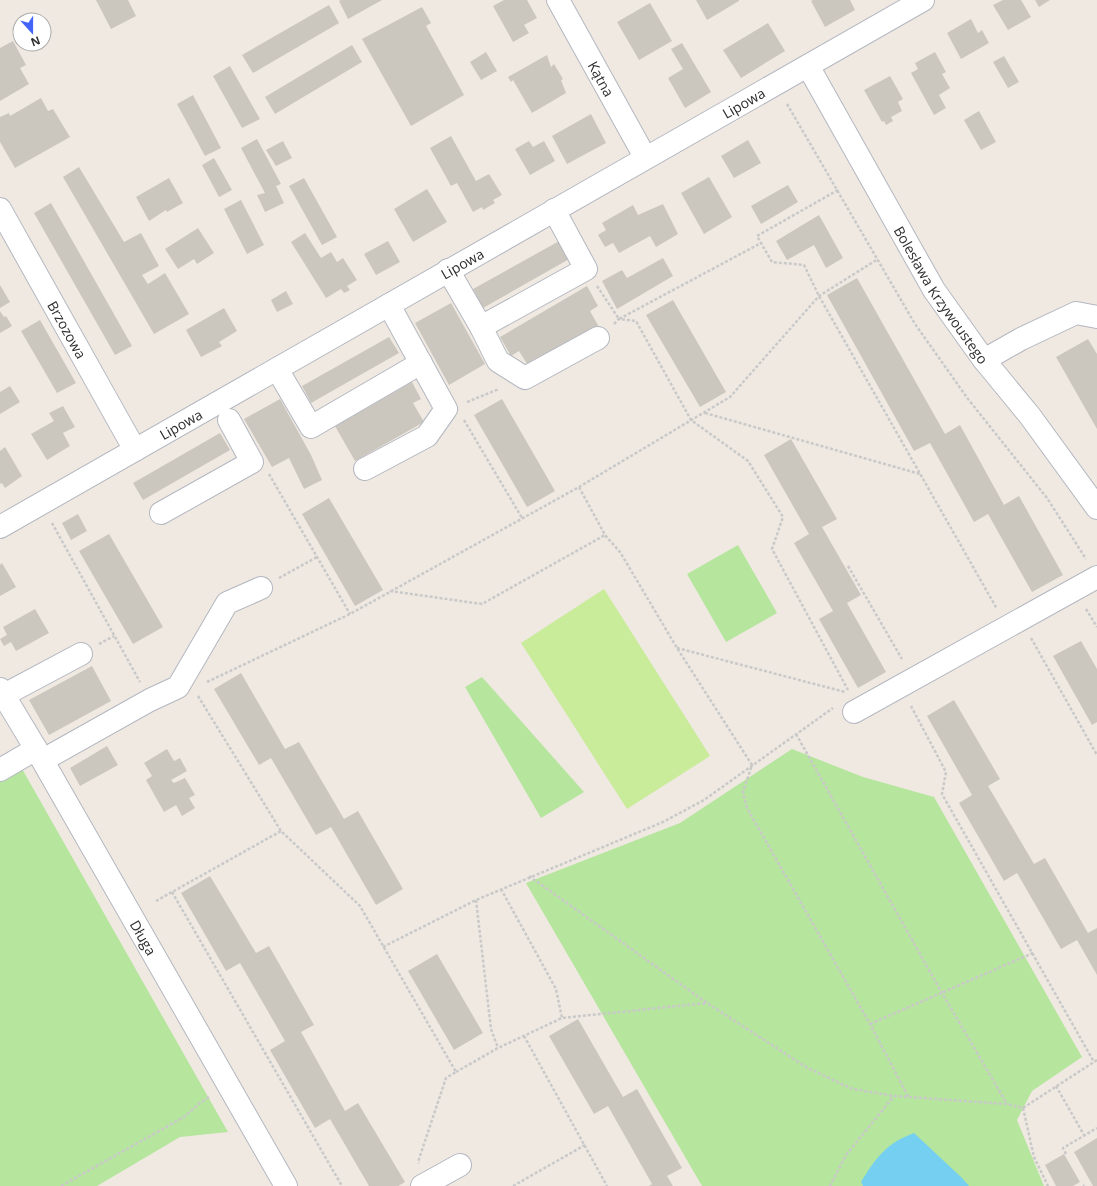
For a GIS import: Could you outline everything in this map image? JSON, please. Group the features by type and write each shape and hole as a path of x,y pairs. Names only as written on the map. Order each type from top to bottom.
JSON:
{"street":[{"name":"Kątna","path":"558,0 646,157"},
{"name":"Lipowa","path":"0,527 923,0"},
{"name":"Bolesława Krzywoustego","path":"808,66 934,290 984,360 1030,416 1097,508"},
{"name":"Brzozowa","path":"0,209 135,450"},
{"path":"481,327 586,269 554,210"},
{"path":"448,270 481,327 498,361 525,378 598,338"},
{"path":"365,469 427,436 446,409 389,304"},
{"path":"984,360 1021,339 1076,314 1097,317"},
{"path":"277,369 311,427 421,363"},
{"path":"160,513 252,462 229,420"},
{"path":"847,708 1093,570"},
{"path":"0,770 40,754 150,700 186,688 227,603 261,588"},
{"path":"2,692 81,654"},
{"name":"Długa","path":"2,692 40,754 286,1186"},
{"path":"426,1184 460,1165"}],"path":[{"path":"788,104 915,324 968,399 1047,498 1093,570"},
{"path":"838,190 757,236 772,262 804,265 819,296 1000,615"},
{"path":"598,338 620,319 761,243"},
{"path":"456,1072 360,906 281,831 186,688 350,614 579,487 730,397 819,296 878,259"},
{"path":"586,269 620,319 636,321 691,420 748,461 783,517 772,549 850,694 677,648"},
{"path":"463,404 525,378"},
{"path":"704,412 920,474"},
{"path":"460,413 522,518"},
{"path":"271,475 350,614"},
{"path":"579,487 606,535 620,552 677,648 752,765"},
{"path":"42,503 150,700"},
{"path":"390,591 482,604 606,535"},
{"path":"261,588 317,557"},
{"path":"848,566 903,660"},
{"path":"1086,608 1097,627"},
{"path":"1028,632 1097,754"},
{"path":"909,702 946,772 942,794 1094,1062"},
{"path":"383,947 476,900 529,876 663,822 704,800 796,734 847,708"},
{"path":"796,734 942,993 1007,1104"},
{"path":"752,765 743,792 747,808 870,1024 908,1096"},
{"path":"156,901 281,831"},
{"path":"529,876 707,1003 806,1067 853,1089 894,1096 1007,1104 1023,1108 1097,1060"},
{"path":"501,889 556,989 562,1018"},
{"path":"172,892 342,1186"},
{"path":"476,900 491,1029 498,1048"},
{"path":"870,1024 1033,953"},
{"path":"426,1184 418,1162 446,1078 498,1048 562,1018 707,1003"},
{"path":"524,1036 607,1186"},
{"path":"1056,1086 1084,1135"},
{"path":"61,1186 184,1117 200,1103 211,1096"},
{"path":"830,1186 846,1155 894,1096"},
{"path":"1023,1108 1034,1157 1048,1186"},
{"path":"1066,1154 1063,1148 1097,1128"},
{"path":"513,1186 584,1145"}],"green space":[{"path":"738,545 777,613 726,642 687,574"},
{"path":"604,589 710,756 627,809 521,643"},
{"path":"482,677 584,792 541,818 465,687"},
{"path":"792,749 863,777 934,797 1082,1057 1032,1091 1017,1120 1044,1186 702,1186 526,883 680,823"},
{"path":"21,767 228,1132 180,1137 97,1186 0,1186 0,779"}],"water":[{"path":"914,1133 969,1186 863,1186 861,1182 877,1158 896,1141"}],"building":[{"path":"96,0 128,0 136,16 111,29"},
{"path":"382,0 348,19 339,1"},
{"path":"504,0 527,0 537,18 524,25 529,33 513,42 493,6"},
{"path":"696,0 739,0 739,1 707,20"},
{"path":"850,0 855,10 825,27 811,1"},
{"path":"1003,0 1021,0 1031,17 1008,30 993,5"},
{"path":"1035,0 1050,0 1039,7"},
{"path":"650,3 672,41 639,60 617,22"},
{"path":"329,5 339,23 253,73 242,55"},
{"path":"422,7 431,23 426,26 464,95 411,126 362,39"},
{"path":"971,19 978,33 982,30 989,43 961,59 947,33"},
{"path":"768,23 785,51 741,78 723,50"},
{"path":"12,42 12,52 19,52 26,65 20,68 29,84 0,101 0,48"},
{"path":"682,43 711,92 685,108 668,78 683,69 671,49"},
{"path":"352,45 362,62 275,114 265,97"},
{"path":"486,52 497,71 481,80 470,62"},
{"path":"935,52 946,72 942,74 950,88 939,95 946,108 934,115 911,73 918,69 915,63"},
{"path":"547,55 551,67 554,64 563,79 561,80 566,93 532,113 513,80 511,82 508,77"},
{"path":"1004,56 1019,82 1008,88 993,62"},
{"path":"230,66 260,119 242,128 213,76"},
{"path":"890,76 903,99 898,102 902,111 891,117 893,121 886,125 884,121 882,122 864,90"},
{"path":"193,95 221,148 205,156 177,104"},
{"path":"41,98 48,111 53,109 70,137 15,168 0,142 0,117 9,113 10,116"},
{"path":"979,111 996,142 981,150 964,120"},
{"path":"591,114 606,143 567,164 552,136"},
{"path":"451,136 476,181 489,174 502,195 493,200 495,203 483,210 482,207 473,212 457,183 451,186 430,148"},
{"path":"257,139 281,184 276,186 284,203 265,212 257,195 265,193 241,148"},
{"path":"748,140 761,163 734,178 721,156"},
{"path":"283,141 292,158 276,166 266,150"},
{"path":"529,141 533,147 544,141 555,161 530,175 515,149"},
{"path":"214,158 232,190 219,197 202,165"},
{"path":"79,167 124,242 141,233 159,266 142,275 148,284 165,273 189,314 154,334 63,177"},
{"path":"709,177 732,217 704,234 681,193"},
{"path":"169,178 183,203 167,212 166,210 149,221 136,197"},
{"path":"304,178 337,237 322,245 289,186"},
{"path":"788,185 798,202 761,224 751,206"},
{"path":"427,189 447,222 413,242 394,209"},
{"path":"241,200 264,245 247,254 224,209"},
{"path":"51,203 132,346 115,355 34,213"},
{"path":"663,204 678,234 656,247 650,236 619,253 613,243 605,247 598,235 606,230 602,223 633,205 638,215"},
{"path":"819,215 843,258 826,268 814,245 787,260 776,241"},
{"path":"198,228 214,253 197,264 194,259 178,269 165,249"},
{"path":"305,233 321,258 331,252 337,262 343,258 357,280 347,286 350,290 344,293 341,289 326,298 291,242"},
{"path":"561,240 571,258 483,308 473,289"},
{"path":"388,241 400,262 376,275 364,254"},
{"path":"663,258 673,276 617,309 602,281 622,270 627,278"},
{"path":"857,278 945,434 960,425 1004,505 1019,496 1063,575 1032,592 988,514 974,522 930,443 914,451 827,295"},
{"path":"0,285 10,302 0,308"},
{"path":"587,286 598,306 590,311 599,327 529,367 519,351 511,356 500,337"},
{"path":"286,291 293,304 277,312 271,300"},
{"path":"673,300 726,392 700,407 646,315"},
{"path":"451,303 485,364 449,385 415,323"},
{"path":"224,308 237,331 219,342 222,346 201,357 186,330"},
{"path":"0,311 4,317 6,316 12,326 0,333"},
{"path":"40,320 76,383 57,393 21,331"},
{"path":"389,337 399,353 311,403 302,386"},
{"path":"1088,339 1097,354 1097,429 1056,357"},
{"path":"412,382 421,399 413,403 424,422 355,461 335,426"},
{"path":"10,386 20,402 0,414 0,392"},
{"path":"280,399 311,455 322,480 304,489 289,458 272,467 244,419"},
{"path":"502,399 555,491 527,507 474,415"},
{"path":"63,406 75,427 63,433 70,446 47,460 31,434 54,421 49,413"},
{"path":"220,433 230,450 143,500 133,483"},
{"path":"791,439 837,519 822,527 861,595 847,603 886,672 858,688 819,619 833,611 794,543 809,534 764,455"},
{"path":"5,447 22,476 5,488 2,483 0,484 0,451"},
{"path":"329,498 383,590 355,606 302,514"},
{"path":"78,514 87,531 71,540 62,523"},
{"path":"109,534 163,627 133,644 79,551"},
{"path":"2,563 16,587 0,596 0,565"},
{"path":"35,609 49,633 16,651 11,642 4,646 0,639 7,635 3,627"},
{"path":"1081,641 1097,669 1097,722 1092,725 1053,656"},
{"path":"92,666 111,701 49,735 29,700"},
{"path":"241,673 285,749 299,742 344,819 358,811 403,889 376,905 331,827 316,835 271,758 259,765 214,689"},
{"path":"954,700 1000,779 988,786 1034,864 1045,858 1088,933 1097,928 1097,975 1077,940 1061,949 1017,873 1004,881 959,803 972,795 927,716"},
{"path":"107,746 118,765 80,786 70,768"},
{"path":"167,749 174,761 180,758 187,771 171,780 174,783 185,778 195,795 189,798 195,808 182,816 176,805 164,812 146,780 152,776 144,763"},
{"path":"210,876 256,953 269,946 314,1025 301,1032 345,1111 358,1103 405,1182 398,1186 369,1186 330,1119 315,1128 270,1050 285,1041 240,963 226,971 181,893"},
{"path":"437,954 483,1033 454,1050 408,971"},
{"path":"578,1019 623,1097 637,1089 682,1168 667,1176 673,1186 649,1186 652,1184 608,1106 594,1114 549,1036"},
{"path":"1097,1138 1097,1186 1093,1186 1074,1152"},
{"path":"1064,1154 1080,1182 1073,1186 1056,1186 1045,1165"}]}
